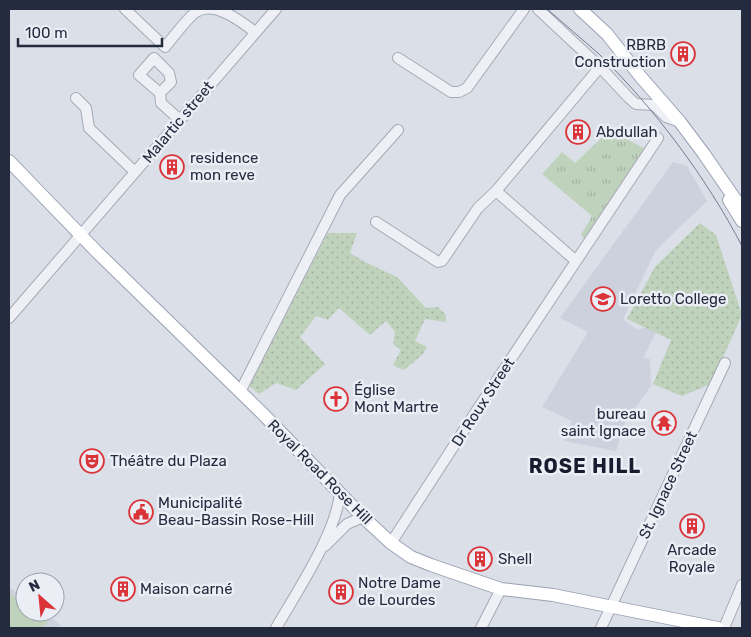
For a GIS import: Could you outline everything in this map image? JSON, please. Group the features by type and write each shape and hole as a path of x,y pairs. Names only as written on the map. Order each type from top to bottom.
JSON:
{"main road":[{"path":"580,9 607,34 680,122 740,202"},
{"path":"704,154 742,221"},
{"name":"Royal Road Rose Hill","path":"9,161 363,517 391,543 411,557 501,589 552,595 718,628"}],"street":[{"path":"125,9 165,47"},
{"path":"180,120 161,104 160,94 139,75 196,12 208,9 221,11 236,18 255,32"},
{"name":"Malartic street","path":"9,318 276,9"},
{"path":"398,58 451,92 460,92 467,88 524,9"},
{"path":"538,9 600,67 636,104 654,105 666,117 680,122"},
{"path":"154,58 169,73 171,82 160,94"},
{"path":"376,222 441,262 444,260 478,208 496,191 600,67"},
{"path":"76,98 86,108 89,128 135,172"},
{"path":"240,392 340,195 398,130"},
{"name":"Dr Roux Street","path":"391,543 658,138"},
{"path":"496,191 576,261"},
{"name":"St. Ignace Street","path":"601,628 725,363"},
{"path":"276,628 320,551 338,508 340,492"},
{"path":"320,551 347,524 363,517"},
{"path":"724,628 742,585"},
{"path":"481,628 501,589"}],"shaded area":[{"name":"Loretto College","path":"673,162 687,166 707,201 656,250 623,319 636,329 659,327 643,358 650,359 651,386 627,417 616,451 564,441 572,421 542,407 588,332 560,318"},
{"path":"9,587 15,592 15,622 57,622 61,625 58,628 9,628"}],"green space":[{"path":"610,130 647,150 586,240 581,235 592,216 542,174 562,152 575,163"},
{"path":"700,223 716,235 742,315 711,384 682,396 653,384 671,340 627,319 655,267"},
{"path":"328,233 357,233 350,253 397,277 426,308 438,307 446,315 446,322 425,319 415,341 427,347 422,355 404,370 393,365 401,350 393,344 395,332 386,321 370,335 339,308 328,320 316,316 300,337 325,364 296,390 276,383 259,394 249,386"},
{"path":"9,593 15,597 15,622 48,622 43,628 9,628"}],"tram line":[{"path":"547,9 599,54 620,75 659,121 696,169 742,246"}],"place":[{"name":"RBRB Construction","path":"683,54"},
{"name":"Abdullah","path":"578,132"},
{"name":"residence mon reve","path":"172,167"},
{"name":"Loretto College","path":"603,299"},
{"name":"Église Mont Martre","path":"336,399"},
{"name":"bureau saint Ignace","path":"664,423"},
{"name":"Théâtre du Plaza","path":"92,461"},
{"name":"Municipalité Beau-Bassin Rose-Hill","path":"141,512"},
{"name":"Arcade Royale","path":"692,526"},
{"name":"Shell","path":"480,559"},
{"name":"Maison carné","path":"123,589"},
{"name":"Notre Dame de Lourdes","path":"341,592"}],"district":[{"name":"ROSE HILL","path":"585,466"}]}
